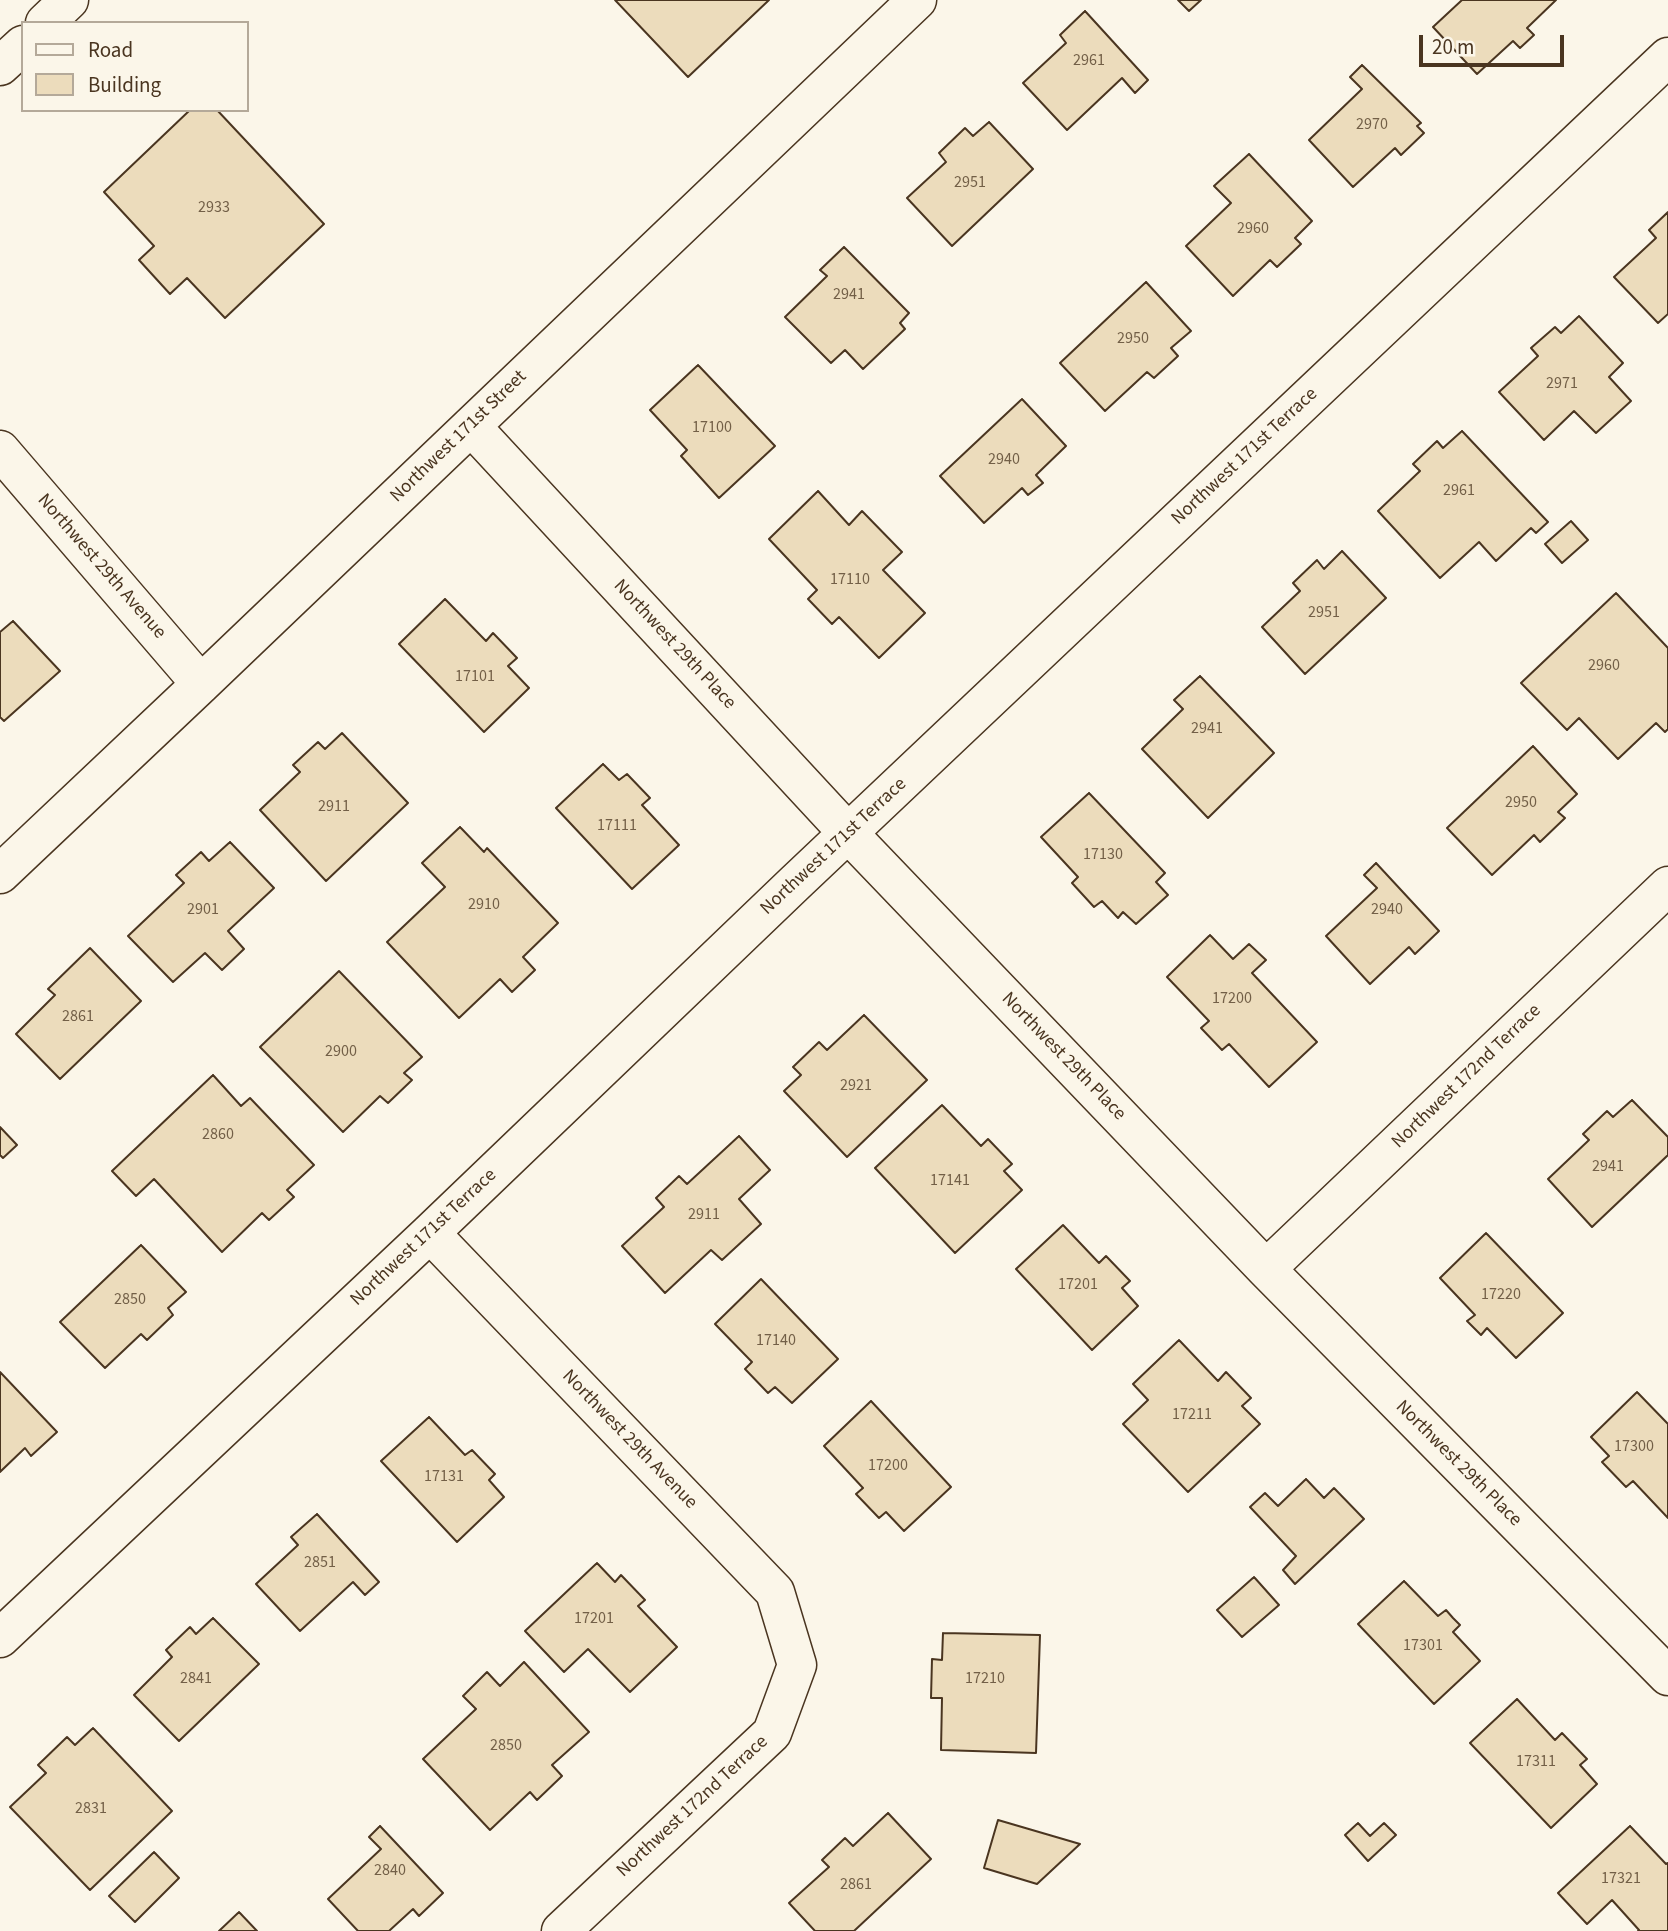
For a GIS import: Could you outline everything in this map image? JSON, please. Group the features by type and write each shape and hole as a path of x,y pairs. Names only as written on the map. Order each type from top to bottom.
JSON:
{"street":[{"path":"48,21 69,0"},
{"name":"Northwest 171st Street","path":"0,874 916,0"},
{"path":"0,66 21,46"},
{"name":"Northwest 171st Terrace","path":"0,1638 1668,57"},
{"name":"Northwest 29th Place","path":"471,426 848,833 1266,1269 1668,1676"},
{"name":"Northwest 29th Avenue","path":"0,450 201,684"},
{"name":"Northwest 172nd Terrace","path":"1266,1269 1668,886"},
{"name":"Northwest 29th Avenue","path":"430,1233 775,1592 797,1665"},
{"name":"Northwest 172nd Terrace","path":"561,1931 772,1734 797,1665"}],"building":[{"path":"615,0 769,0 688,77"},
{"path":"1178,0 1201,0 1189,11"},
{"path":"1462,0 1556,0 1527,28 1534,35 1520,48 1513,41 1477,74 1433,27"},
{"path":"1085,11 1148,80 1135,93 1122,78 1067,130 1023,83 1066,43 1060,35"},
{"path":"1362,65 1421,123 1417,126 1424,133 1401,155 1395,148 1353,187 1309,140 1362,89 1350,77"},
{"path":"188,112 219,112 324,224 225,318 187,278 170,294 139,260 154,246 104,192"},
{"path":"989,122 1033,169 952,246 907,198 946,162 939,153 965,128 973,136"},
{"path":"1249,154 1312,221 1295,238 1301,244 1277,267 1270,260 1233,296 1186,246 1231,203 1214,186"},
{"path":"1668,212 1668,314 1658,323 1614,277 1656,238 1649,230"},
{"path":"844,247 909,313 900,323 905,329 863,369 845,350 831,363 785,317 827,276 820,270"},
{"path":"1146,282 1191,331 1171,348 1178,356 1154,378 1147,372 1105,411 1060,363"},
{"path":"1579,316 1623,363 1609,377 1631,401 1596,433 1574,411 1544,440 1499,392 1538,356 1531,348 1555,327 1561,333"},
{"path":"698,365 775,446 719,498 681,456 687,450 650,410"},
{"path":"1022,399 1066,446 1036,475 1043,483 1028,495 1022,488 984,523 940,476"},
{"path":"1462,431 1548,522 1536,533 1531,528 1496,561 1479,542 1440,578 1378,511 1420,471 1413,464 1437,441 1443,448"},
{"path":"818,491 849,525 862,511 902,552 883,570 925,613 879,658 839,617 832,624 808,599 817,590 769,539"},
{"path":"1571,521 1588,540 1562,563 1545,544"},
{"path":"1342,551 1386,598 1305,674 1262,627 1300,591 1293,583 1317,560 1324,569"},
{"path":"1616,593 1668,648 1668,729 1665,732 1656,723 1618,759 1579,718 1567,730 1521,683"},
{"path":"445,599 486,641 493,633 517,658 508,666 529,688 484,732 399,644"},
{"path":"13,621 60,671 4,721 0,717 0,632"},
{"path":"1200,676 1274,753 1208,818 1142,749 1183,709 1174,700"},
{"path":"342,733 408,803 326,881 260,810 300,772 293,765 318,742 325,749"},
{"path":"1533,746 1577,794 1558,812 1565,818 1540,842 1534,835 1492,875 1447,828"},
{"path":"603,764 619,780 627,774 650,798 642,805 679,845 632,889 556,808"},
{"path":"1089,793 1165,873 1156,882 1168,895 1136,924 1123,912 1118,918 1102,901 1094,907 1072,883 1078,877 1041,837"},
{"path":"460,827 484,852 487,848 558,923 523,957 535,970 512,992 500,979 459,1018 387,942 445,887 422,863"},
{"path":"230,842 274,888 228,931 244,949 222,970 205,953 173,982 128,936 184,883 176,875 201,852 209,861"},
{"path":"1376,863 1439,931 1415,954 1409,947 1370,984 1326,936 1377,888 1364,875"},
{"path":"1210,935 1233,959 1249,944 1266,960 1252,973 1317,1042 1269,1087 1229,1044 1222,1050 1201,1028 1209,1021 1167,977"},
{"path":"90,948 141,1001 60,1079 16,1034 55,995 48,989"},
{"path":"339,971 422,1057 404,1073 412,1080 388,1103 380,1096 343,1132 260,1047"},
{"path":"864,1015 927,1080 847,1157 784,1091 801,1075 793,1067 819,1042 827,1050"},
{"path":"213,1075 241,1106 250,1098 314,1165 287,1190 294,1197 269,1220 262,1213 222,1252 154,1179 136,1196 112,1171"},
{"path":"1632,1100 1668,1137 1668,1155 1592,1227 1548,1179 1589,1140 1583,1134 1607,1111 1613,1117"},
{"path":"942,1105 981,1146 988,1139 1012,1164 1004,1171 1022,1190 955,1253 875,1168"},
{"path":"0,1127 17,1145 3,1158 0,1155"},
{"path":"739,1136 770,1170 739,1199 761,1224 722,1260 711,1250 665,1293 622,1246 664,1207 656,1198 679,1176 687,1184"},
{"path":"1063,1225 1099,1263 1106,1256 1130,1281 1122,1288 1138,1306 1092,1350 1016,1269"},
{"path":"1486,1233 1563,1313 1516,1358 1487,1328 1481,1335 1467,1321 1475,1315 1440,1278"},
{"path":"141,1245 186,1292 168,1308 173,1315 147,1340 141,1334 105,1368 60,1322"},
{"path":"761,1279 838,1359 792,1403 775,1387 768,1393 745,1369 752,1362 715,1324"},
{"path":"1179,1340 1218,1381 1226,1372 1251,1398 1242,1406 1260,1424 1188,1492 1123,1424 1148,1400 1133,1384"},
{"path":"0,1372 57,1432 31,1456 25,1448 0,1472"},
{"path":"1637,1392 1668,1424 1668,1518 1633,1481 1626,1487 1602,1462 1609,1456 1591,1437"},
{"path":"871,1401 951,1487 904,1531 886,1512 879,1518 856,1494 863,1488 824,1446"},
{"path":"429,1417 465,1455 472,1450 495,1474 489,1480 504,1497 457,1542 381,1461"},
{"path":"1306,1479 1324,1498 1334,1488 1364,1519 1295,1584 1283,1570 1296,1556 1250,1507 1265,1493 1278,1506"},
{"path":"317,1514 379,1582 365,1595 353,1582 300,1631 256,1584 298,1545 291,1537"},
{"path":"597,1563 615,1582 621,1575 645,1600 638,1606 677,1647 630,1692 588,1649 564,1672 525,1631"},
{"path":"1254,1577 1279,1605 1242,1637 1217,1610"},
{"path":"1404,1581 1438,1616 1446,1610 1460,1625 1453,1632 1480,1661 1434,1704 1358,1624"},
{"path":"213,1618 259,1664 179,1741 134,1695 172,1657 166,1650 190,1627 196,1634"},
{"path":"943,1633 1040,1635 1036,1753 941,1750 942,1698 931,1698 932,1659 942,1660"},
{"path":"524,1662 589,1732 552,1765 562,1776 537,1800 530,1792 490,1830 423,1759 476,1709 463,1696 487,1672 500,1686"},
{"path":"1517,1699 1555,1740 1562,1733 1587,1759 1580,1765 1597,1784 1551,1828 1470,1743"},
{"path":"93,1728 172,1811 90,1890 10,1807 46,1773 38,1765 67,1737 75,1745"},
{"path":"888,1813 931,1859 854,1931 815,1931 789,1903 829,1867 822,1860 845,1838 853,1846"},
{"path":"998,1820 1080,1844 1037,1884 984,1868"},
{"path":"1358,1823 1370,1836 1384,1823 1396,1835 1368,1861 1345,1835"},
{"path":"380,1826 443,1893 419,1916 413,1909 389,1931 358,1931 328,1899 381,1849 369,1837"},
{"path":"1630,1826 1666,1864 1668,1863 1668,1931 1638,1931 1612,1900 1587,1924 1558,1893"},
{"path":"154,1852 179,1878 135,1922 109,1896"},
{"path":"239,1912 257,1931 219,1931"}]}
